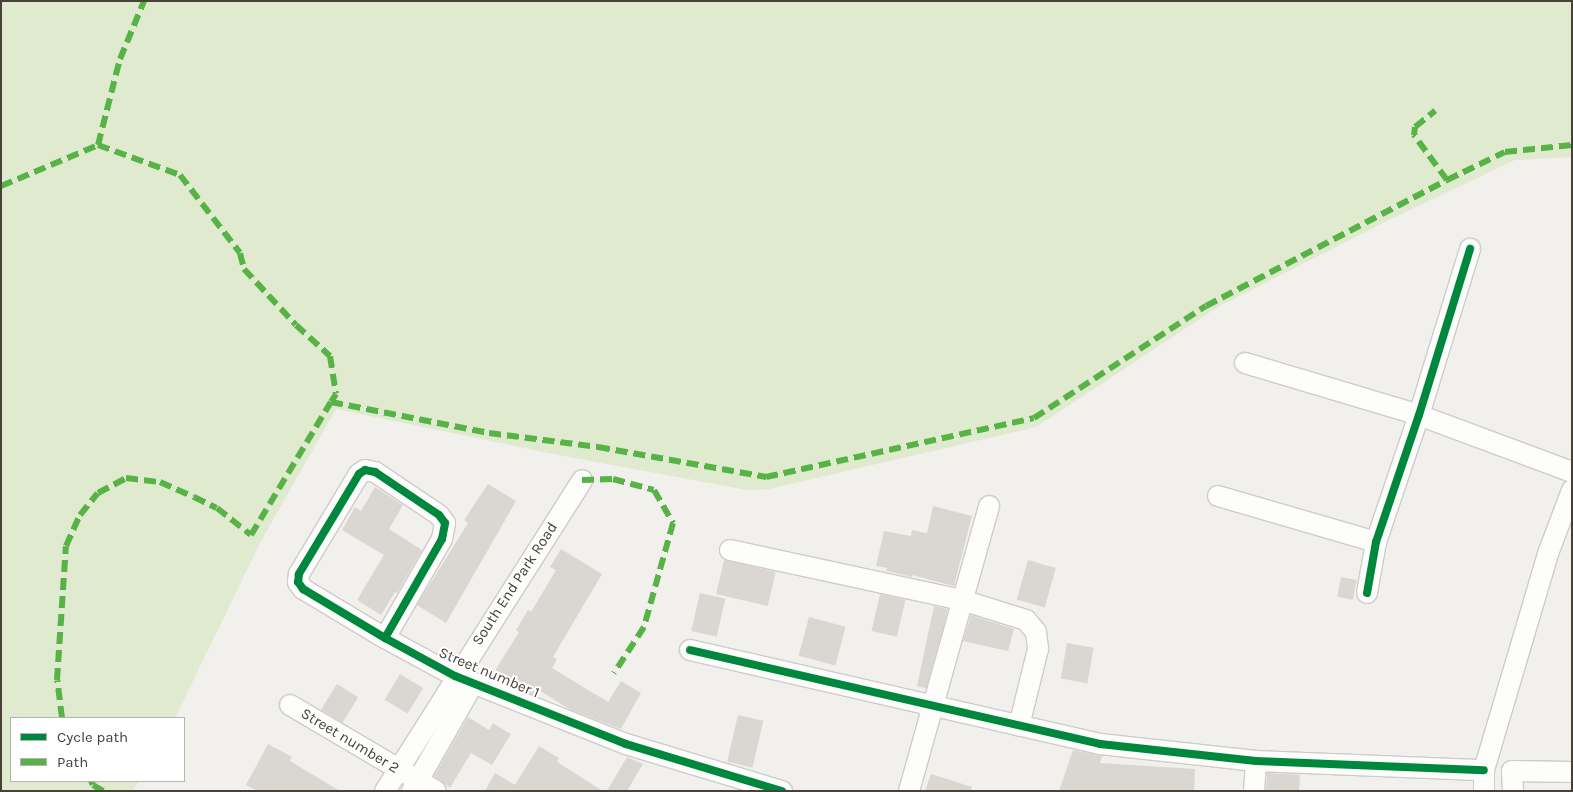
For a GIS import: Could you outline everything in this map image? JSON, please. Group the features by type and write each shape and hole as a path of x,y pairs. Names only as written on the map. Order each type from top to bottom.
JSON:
{"street":[{"path":"1368,593 1376,542 1419,415 1470,249"},
{"path":"1245,363 1419,415 1572,472"},
{"name":"Street number 1","path":"386,638 442,539 445,522 439,515 374,472 365,470 359,474 299,574 298,582 303,589 386,638 464,680 626,744 782,791"},
{"name":"South End Park Road","path":"415,786 464,680 582,480"},
{"path":"1484,791 1484,770 1549,551 1572,490"},
{"path":"1218,496 1376,542"},
{"path":"909,791 989,506"},
{"path":"730,550 962,600 1026,620 1036,632 1038,649 1019,726"},
{"path":"690,650 1100,744 1256,761 1484,770"},
{"name":"South End Park Road","path":"385,791 398,769 464,680"},
{"name":"Street number 2","path":"290,705 398,769 415,786 436,791"},
{"path":"1254,791 1256,761"},
{"path":"1513,791 1512,772 1572,772"}],"green space":[{"path":"1,1 1572,1 1572,157 1515,160 1387,221 1218,307 1036,427 769,489 747,490 553,454 336,409 261,541 175,717 10,717 10,782 138,782 133,791 1,791"}],"building":[{"path":"488,484 516,501 446,623 417,605 468,523 464,520"},
{"path":"375,487 403,505 389,529 422,550 397,593 395,592 381,615 357,600 384,555 342,530 355,507 361,511"},
{"path":"933,506 972,516 954,586 912,575 912,577 886,571 887,568 876,566 884,531 911,536 912,530 927,533"},
{"path":"561,549 602,574 553,657 557,659 552,668 608,702 621,681 641,693 621,729 571,710 537,689 534,695 491,677 519,632 516,630 528,610 531,612 556,570 550,567"},
{"path":"724,560 776,572 768,606 716,594"},
{"path":"1028,560 1056,568 1045,607 1017,599"},
{"path":"1341,577 1357,580 1353,600 1337,597"},
{"path":"700,593 725,599 717,637 691,631"},
{"path":"880,594 905,600 897,637 871,631"},
{"path":"934,606 948,609 931,689 917,686"},
{"path":"971,615 1014,629 1008,651 963,641"},
{"path":"809,617 846,627 835,665 799,656"},
{"path":"1067,643 1094,648 1087,683 1061,678"},
{"path":"400,674 423,688 408,714 385,700"},
{"path":"337,684 358,697 342,723 321,709"},
{"path":"738,715 763,721 753,768 727,762"},
{"path":"468,717 489,730 493,723 511,734 492,765 471,753 450,788 434,776"},
{"path":"268,744 292,757 290,761 340,791 258,791 246,785"},
{"path":"539,746 559,758 557,762 603,791 485,791 495,773 515,785"},
{"path":"1073,750 1102,756 1100,763 1195,769 1194,791 1059,791"},
{"path":"627,757 643,764 627,791 607,791"},
{"path":"1267,773 1300,775 1299,791 1266,791"},
{"path":"931,774 972,787 971,791 925,791"}],"marked path":[{"path":"1,186 98,145 120,59 144,1"},
{"path":"62,717 57,680 66,546 80,515 98,493 126,478 160,482 194,497 217,508 251,535 331,402 489,433 598,447 766,477 1034,418 1206,306 1447,180 1414,135 1415,127 1435,111"},
{"path":"98,145 180,175 240,253 244,269 296,325 330,356 336,394 331,402"},
{"path":"1447,180 1505,152 1572,145"},
{"path":"582,480 613,479 654,490 673,523 644,627 614,673"},
{"path":"92,782 103,791"}],"cycle path":[{"path":"1367,593 1376,542 1419,415 1470,249"},
{"path":"385,638 442,539 445,523 439,515 375,472 365,470 359,474 299,574 298,582 303,589 385,638 455,676 626,744 782,791"},
{"path":"690,650 1100,744 1256,761 1484,770"}]}
